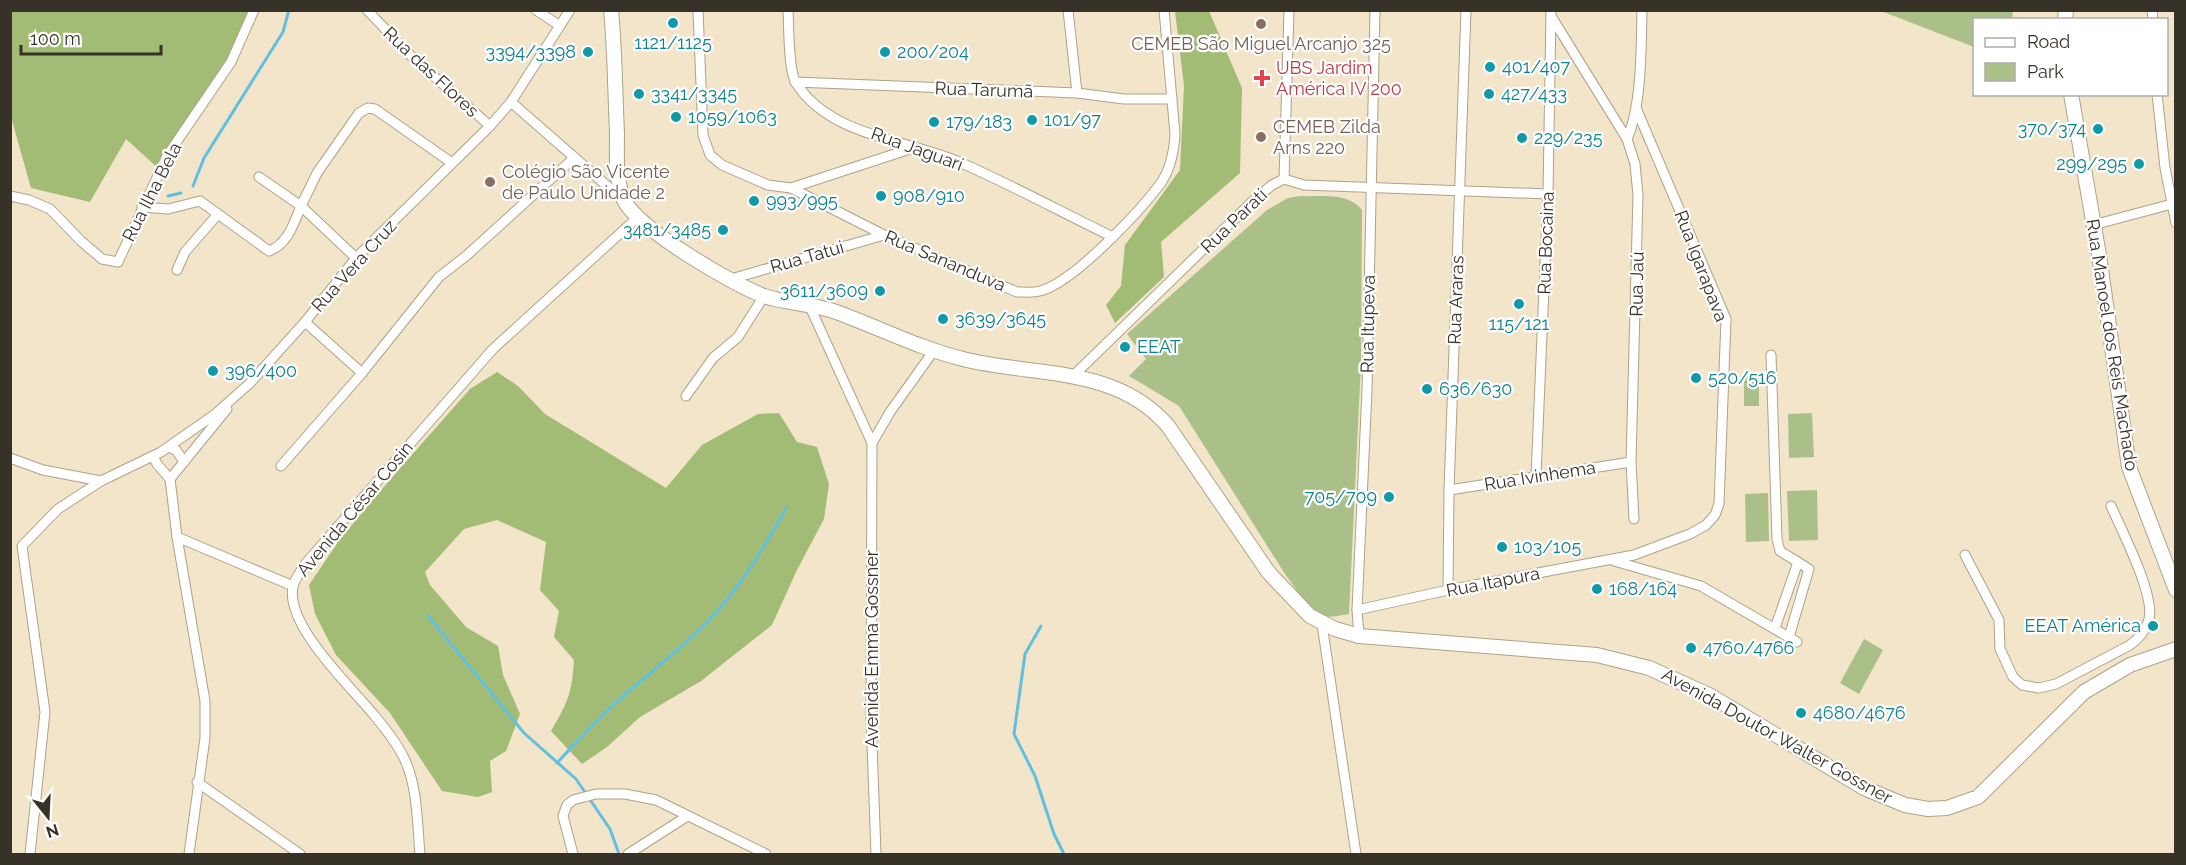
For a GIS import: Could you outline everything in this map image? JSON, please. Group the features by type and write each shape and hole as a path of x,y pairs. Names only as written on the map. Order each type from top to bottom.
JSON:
{"main road":[{"path":"610,10 614,39 618,177 625,201"},
{"name":"Rua Manoel dos Reis Machado","path":"2071,96 2129,467 2175,590"},
{"name":"Avenida Doutor Walter Gossner","path":"625,201 637,218 692,256 764,296 836,312 962,359 1099,381 1136,398 1157,414 1269,573 1302,609 1322,624 1359,636 1597,655 1649,668 1711,696 1864,788 1905,806 1928,809 1947,808 1978,797 2084,692 2130,665 2175,649"}],"street":[{"name":"Rua Ilha Bela","path":"10,196 29,200 50,209 102,259 118,262 167,156 231,62 254,10"},
{"path":"536,10 560,26"},
{"name":"Rua Vera Cruz","path":"30,855 45,712 22,546 58,509 101,482 168,447 214,415 235,397 305,322 356,258 490,126 511,102 570,10"},
{"name":"Rua Sananduva","path":"698,10 703,135 710,155 722,165 768,185 791,188 884,235 1017,292 1041,291 1059,282 1080,266 1113,237 1162,181 1174,154 1172,99 1164,10"},
{"path":"788,10 795,82"},
{"path":"1068,10 1077,93"},
{"path":"1284,179 1289,10"},
{"name":"Rua Itupeva","path":"1359,636 1357,610 1367,390 1375,10"},
{"name":"Rua Araras","path":"1448,590 1449,490 1466,10"},
{"path":"1627,139 1633,126 1636,108 1642,10"},
{"name":"Rua das Flores","path":"373,12 412,57 490,126"},
{"path":"1550,12 1627,139"},
{"name":"Rua Bocaina","path":"1536,476 1548,194 1550,12"},
{"name":"Rua Tarumã","path":"795,82 1077,93 1124,99 1172,99"},
{"name":"Rua Jaguarí","path":"795,82 822,112 848,124 955,161 1113,237"},
{"path":"2157,96 2165,168 2175,223"},
{"name":"Avenida Doutor Walter Gossner","path":"511,102 625,201"},
{"path":"142,207 168,209 200,201 269,251 279,248 317,172 359,113 368,108 375,109 452,163"},
{"name":"Rua Igarapava","path":"1636,108 1726,319 1719,504"},
{"name":"Rua Jaú","path":"1627,139 1635,164 1638,195 1631,462 1634,519"},
{"path":"791,188 914,147"},
{"path":"281,466 362,373 439,277 466,256 574,158"},
{"path":"259,177 301,206 356,258"},
{"name":"Rua Parati","path":"1073,376 1254,200 1272,185 1284,179 1304,185 1371,189 1548,194"},
{"path":"2093,225 2172,204"},
{"path":"177,270 185,252 218,214"},
{"name":"Avenida César Cosin","path":"420,855 414,792 403,757 376,716 321,655 309,637 300,620 294,600 293,586 312,555 493,349 637,218"},
{"name":"Rua Tatui","path":"731,279 884,235"},
{"path":"686,396 713,358 738,337 764,296"},
{"name":"Avenida Emma Gossner","path":"810,307 872,444 871,716 876,855"},
{"path":"305,322 362,373"},
{"name":"Avenida Emma Gossner","path":"872,444 890,412 935,349"},
{"path":"1612,560 1701,586 1793,640 1809,569 1780,551 1777,539 1771,355"},
{"path":"170,479 235,397"},
{"path":"168,447 176,450 184,462"},
{"path":"153,456 170,479 177,537 205,701 205,738 197,782 189,855"},
{"path":"10,458 43,470 101,482"},
{"name":"Rua Ivinhema","path":"1449,490 1631,462"},
{"name":"Rua Itapura","path":"1357,610 1448,590 1634,555 1690,534 1706,525 1715,515 1719,504"},
{"path":"1965,555 2000,620 2000,649 2013,677 2022,685 2039,688 2056,684 2130,645 2140,638 2149,619 2149,599 2111,506"},
{"path":"177,537 293,586"},
{"path":"1775,628 1798,562"},
{"path":"1322,624 1356,855"},
{"path":"197,782 300,855"},
{"path":"573,855 563,816 567,805 573,800 596,794 625,794 656,800 766,855"},
{"path":"628,855 686,817"}],"green space":[{"path":"10,11 254,11 231,62 160,170 126,139 90,202 31,188 11,117"},
{"path":"1175,11 1209,11 1242,88 1240,173 1161,242 1164,277 1115,323 1106,305 1121,286 1125,245 1180,170 1184,86"},
{"path":"1881,11 2013,11 2012,18 1973,18 1973,47"},
{"path":"1300,196 1342,198 1356,204 1362,210 1361,363 1349,614 1334,617 1325,616 1313,609 1293,585 1179,406 1129,376 1146,359 1127,334 1267,210 1288,198"},
{"path":"497,372 518,386 545,414 666,488 702,445 758,414 779,413 797,442 817,447 829,484 824,519 772,625 701,681 640,717 607,747 582,764 551,731 568,697 574,660 554,637 559,611 540,590 546,542 497,520 464,529 425,572 430,585 466,627 498,646 503,675 520,714 506,751 490,761 492,792 478,797 442,791 390,713 336,655 315,614 309,585 340,539 470,389"},
{"path":"1744,373 1759,373 1759,406 1744,406"},
{"path":"1812,413 1814,457 1789,458 1788,414"},
{"path":"1817,490 1818,540 1789,541 1787,491"},
{"path":"1768,493 1769,541 1746,542 1745,494"},
{"path":"1864,639 1883,650 1859,694 1840,683"}],"waterway":[{"path":"193,186 204,158 283,32 289,10"},
{"path":"168,196 181,193"},
{"path":"557,763 605,713 687,641 720,608 751,567 786,508"},
{"path":"428,616 524,733 576,779 610,829 619,854"},
{"path":"1041,626 1025,654 1014,734 1035,776 1054,834 1064,854"}],"place":[{"name":"1121/1125","path":"673,23"},
{"name":"CEMEB São Miguel Arcanjo 325","path":"1261,24"},
{"name":"3394/3398","path":"588,52"},
{"name":"200/204","path":"885,52"},
{"name":"401/407","path":"1490,67"},
{"name":"UBS Jardim América IV 200","path":"1262,78"},
{"name":"3341/3345","path":"639,94"},
{"name":"427/433","path":"1489,94"},
{"name":"1059/1063","path":"676,117"},
{"name":"101/97","path":"1032,120"},
{"name":"179/183","path":"934,122"},
{"name":"370/374","path":"2098,129"},
{"name":"CEMEB Zilda Arns 220","path":"1261,137"},
{"name":"229/235","path":"1522,138"},
{"name":"299/295","path":"2139,164"},
{"name":"Colégio São Vicente de Paulo Unidade 2","path":"490,182"},
{"name":"908/910","path":"881,196"},
{"name":"993/995","path":"754,201"},
{"name":"3481/3485","path":"723,230"},
{"name":"3611/3609","path":"880,291"},
{"name":"115/121","path":"1519,304"},
{"name":"3639/3645","path":"943,319"},
{"name":"EEAT","path":"1125,347"},
{"name":"396/400","path":"213,371"},
{"name":"520/516","path":"1696,378"},
{"name":"636/630","path":"1427,389"},
{"name":"705/709","path":"1389,497"},
{"name":"103/105","path":"1502,547"},
{"name":"168/164","path":"1597,589"},
{"name":"EEAT América","path":"2153,626"},
{"name":"4760/4766","path":"1691,648"},
{"name":"4680/4676","path":"1801,713"}]}
